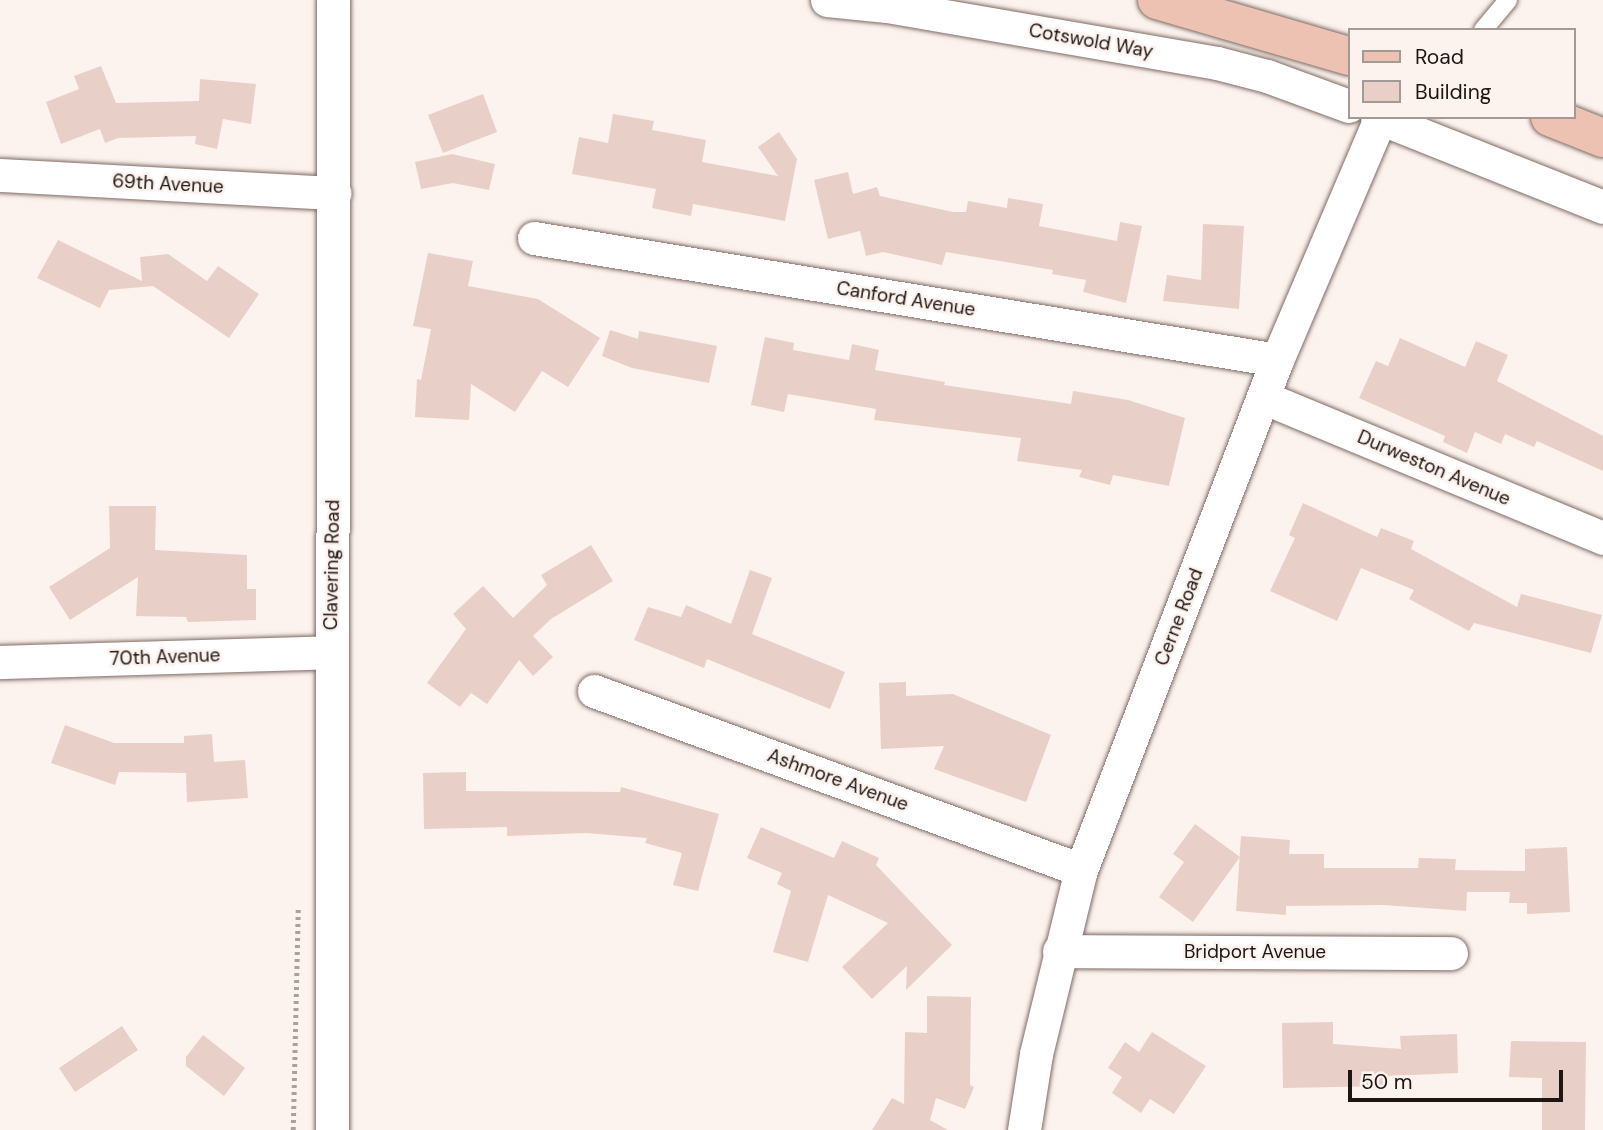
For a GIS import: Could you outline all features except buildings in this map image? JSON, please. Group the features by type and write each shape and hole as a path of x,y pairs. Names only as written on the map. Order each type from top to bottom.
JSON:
{"main road":[{"path":"1157,0 1348,56"},
{"path":"1555,119 1603,138"}],"street":[{"name":"Clavering Road","path":"332,1130 331,652 335,193 333,0"},
{"name":"Cotswold Way","path":"827,0 887,6 1217,63 1267,76 1348,106"},
{"name":"Cerne Road","path":"1024,1130 1059,951 1081,870 1277,360 1378,119"},
{"path":"1381,119 1603,207"},
{"name":"69th Avenue","path":"0,175 335,193"},
{"name":"Canford Avenue","path":"534,238 1277,360"},
{"name":"Durweston Avenue","path":"1265,397 1603,538"},
{"name":"70th Avenue","path":"0,662 331,652"},
{"name":"Ashmore Avenue","path":"594,691 1081,870"},
{"name":"Bridport Avenue","path":"1059,951 1451,953"}],"lane":[{"path":"1485,28 1508,0"}]}
